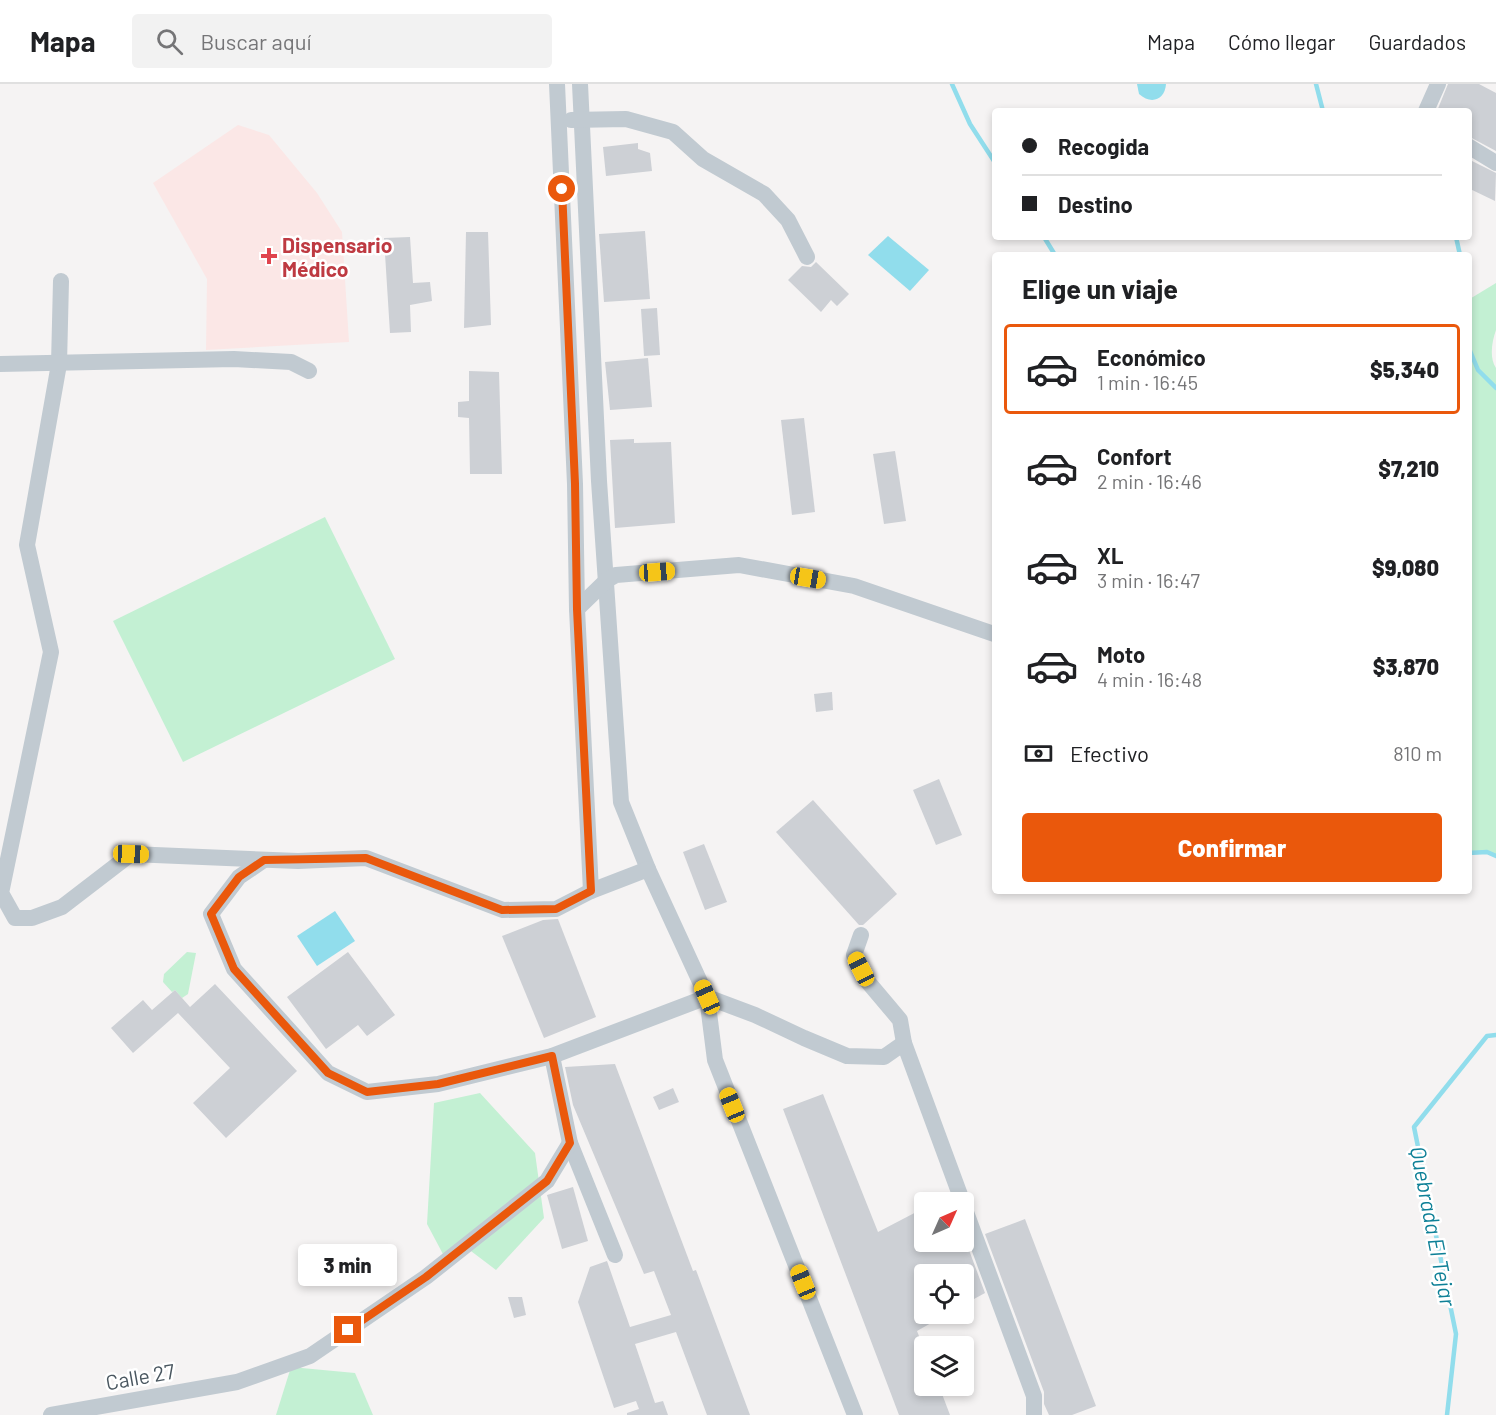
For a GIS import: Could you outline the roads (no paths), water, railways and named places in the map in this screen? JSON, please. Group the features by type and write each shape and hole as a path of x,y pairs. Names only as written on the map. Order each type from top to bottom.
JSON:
{"street":[{"path":"557,84 575,484 577,609 591,891"},
{"path":"580,84 599,481 621,802 648,869 707,997 715,1060 855,1415"},
{"path":"1427,108 1438,84"},
{"path":"558,121 626,119 673,132 703,159 764,194 788,220 807,258"},
{"path":"1472,149 1496,164"},
{"path":"61,281 59,364 27,545 51,652 1,893 15,918 32,918 62,907 131,854 264,860 366,858 502,910 556,909 591,891 648,869"},
{"path":"0,364 234,359 291,362 309,371"},
{"path":"575,484 599,481"},
{"path":"577,609 607,580 616,575 739,566 854,586 992,633"},
{"path":"264,860 239,877 211,914 234,969 328,1073 367,1092 438,1084 552,1056 707,997 755,1015 848,1056 884,1058 904,1043"},
{"path":"861,935 854,956 868,982 900,1020 904,1043 959,1192"},
{"path":"552,1056 570,1143 615,1255"},
{"name":"Calle 27","path":"51,1415 237,1382 310,1356 426,1277 547,1181 570,1143"},
{"path":"974,1233 1034,1396 1034,1415"}],"water":[{"path":"1137,84 1166,84 1163,94 1153,100 1139,94"},
{"path":"888,236 929,270 910,291 868,255"},
{"path":"335,911 355,941 317,966 297,936"}],"waterway":[{"name":"Quebrada El Tejar","path":"952,84 970,124 992,158"},
{"path":"1316,84 1322,108"},
{"name":"Quebrada El Tejar","path":"1046,240 1053,252"},
{"path":"1457,240 1459,252"},
{"path":"1472,356 1478,370 1496,388"},
{"name":"Quebrada El Tejar","path":"1472,853 1487,852 1496,856"},
{"name":"Quebrada El Tejar","path":"1447,1415 1456,1334 1414,1127 1487,1036 1496,1035"}],"place":[{"name":"Dispensario Médico","path":"269,256"}]}
